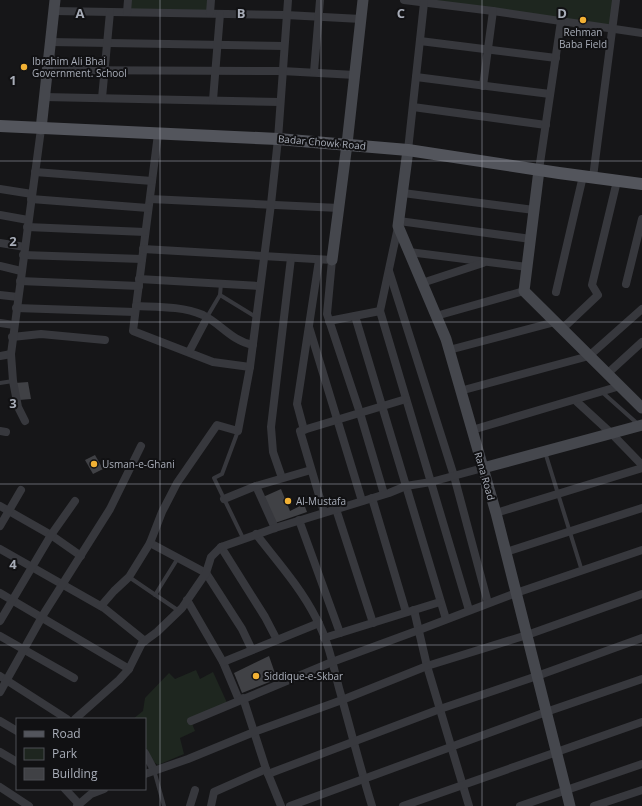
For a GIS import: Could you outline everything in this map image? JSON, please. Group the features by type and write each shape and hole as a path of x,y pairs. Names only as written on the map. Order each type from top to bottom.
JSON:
{"main road":[{"name":"Badar Chowk Road","path":"0,126 278,139 347,144 408,150 642,184"}],"street":[{"path":"127,12 128,0"},
{"path":"210,14 211,0"},
{"path":"101,606 129,577 150,543 162,512 177,483 217,425 238,431 250,367 271,204 278,139 288,0"},
{"path":"314,72 320,0"},
{"path":"363,0 327,314 360,413 384,494"},
{"path":"404,0 493,11 642,33"},
{"path":"556,292 588,177 616,0"},
{"path":"408,150 424,3"},
{"path":"25,421 18,407 13,381 11,354 12,337 41,129 54,5 110,12 286,15 361,19"},
{"path":"483,86 493,11"},
{"path":"102,98 110,12"},
{"path":"213,100 220,14"},
{"path":"524,291 539,170 561,21"},
{"path":"420,41 556,58"},
{"path":"50,42 284,46"},
{"path":"47,70 282,70 355,75"},
{"path":"416,77 550,94"},
{"path":"44,97 280,102"},
{"path":"413,106 546,125"},
{"path":"158,134 133,330 213,362 250,367"},
{"name":"Rana Road","path":"408,150 399,223 409,252 449,350 496,513 570,806"},
{"path":"35,172 152,181"},
{"path":"449,350 558,325 598,296 592,285 617,181"},
{"path":"0,189 31,197 148,208"},
{"path":"402,193 534,210"},
{"path":"150,199 339,208"},
{"path":"0,215 28,223 145,232"},
{"path":"626,284 642,219"},
{"path":"469,610 380,311 399,223 531,238"},
{"path":"0,242 24,251 142,259"},
{"path":"143,249 332,260"},
{"path":"409,252 527,268"},
{"path":"282,478 273,452 271,427 291,258"},
{"path":"304,430 297,404 319,260"},
{"path":"422,283 486,262"},
{"path":"0,266 21,271"},
{"path":"389,270 454,476 488,603"},
{"path":"20,281 260,286"},
{"path":"524,291 607,374 641,404"},
{"path":"436,316 524,291"},
{"path":"0,295 18,297"},
{"path":"16,308 136,309 172,307 187,310 207,318 242,343 253,345"},
{"path":"460,391 589,356 642,309"},
{"path":"329,321 380,311"},
{"path":"356,316 446,619"},
{"path":"189,352 207,318"},
{"path":"0,323 14,325"},
{"path":"309,327 362,501"},
{"path":"12,337 41,334 105,340"},
{"path":"607,374 642,342"},
{"path":"0,356 11,354"},
{"path":"472,430 620,386"},
{"path":"324,512 300,432 406,399"},
{"path":"496,513 642,466 612,434 575,400"},
{"path":"76,718 119,680 129,669 142,643 179,611 206,573 211,557 221,547 243,538 406,486 431,482 641,426"},
{"path":"0,692 3,678 24,650 42,617 82,556 110,509 141,446"},
{"path":"224,499 256,486 311,470"},
{"path":"256,486 275,528"},
{"path":"0,526 21,490"},
{"path":"372,498 410,611 419,630 427,666 469,806"},
{"path":"0,621 51,535 75,501"},
{"path":"0,506 51,535 82,556"},
{"path":"506,552 642,508"},
{"path":"336,509 372,623"},
{"path":"299,520 340,633"},
{"path":"256,534 308,602 319,623 332,662 372,806"},
{"path":"150,543 206,573 242,629 252,650"},
{"path":"221,547 265,617 277,640"},
{"path":"0,549 101,606 145,641"},
{"path":"191,721 332,662 469,610 642,550"},
{"path":"0,593 129,669"},
{"path":"146,774 188,759 254,732 342,700 427,666 527,635 642,594"},
{"path":"187,600 223,662 241,699 267,772 281,806"},
{"path":"324,638 440,602"},
{"path":"223,662 319,623"},
{"path":"0,636 74,678"},
{"path":"211,806 214,792 440,709 642,638"},
{"path":"3,678 65,718"},
{"path":"290,806 546,712 642,679"},
{"path":"0,721 16,730"},
{"path":"403,806 642,722"},
{"path":"0,752 16,761"},
{"path":"146,755 154,770"},
{"path":"520,806 642,764"},
{"path":"0,787 12,793 29,806"},
{"path":"66,790 78,805 92,791"},
{"path":"190,806 196,790"},
{"path":"598,805 642,790"}],"lane":[{"path":"207,318 220,295 220,284"},
{"path":"220,295 256,317"},
{"path":"0,383 13,381"},
{"path":"602,391 641,426"},
{"path":"238,431 222,474 214,478 243,538"},
{"path":"544,452 582,570"},
{"path":"155,595 178,558"},
{"path":"129,577 179,611"},
{"path":"154,770 164,806"}],"green space":[{"path":"128,0 211,0 210,13 127,12"},
{"name":"Rehman Baba Field","path":"411,0 616,0 612,28"},
{"path":"196,670 200,679 213,672 228,705 191,721 195,731 180,738 184,754 158,765 149,756 147,751 146,718 134,718 143,711 145,698 169,673 175,679"}],"building":[{"path":"28,382 31,399 19,400 15,383"},
{"name":"Usman-e-Ghani","path":"95,455 103,469 93,474 85,460"},
{"path":"281,489 290,511 304,504 307,512 275,523 263,497"},
{"name":"Siddique-e-Skbar","path":"269,656 277,679 242,693 234,673"}],"place":[{"name":"Rehman Baba Field","path":"583,20"},
{"name":"Ibrahim Ali Bhai Government. School","path":"24,67"},
{"name":"Usman-e-Ghani","path":"94,464"},
{"name":"Al-Mustafa","path":"288,501"},
{"name":"Siddique-e-Skbar","path":"256,676"}]}
